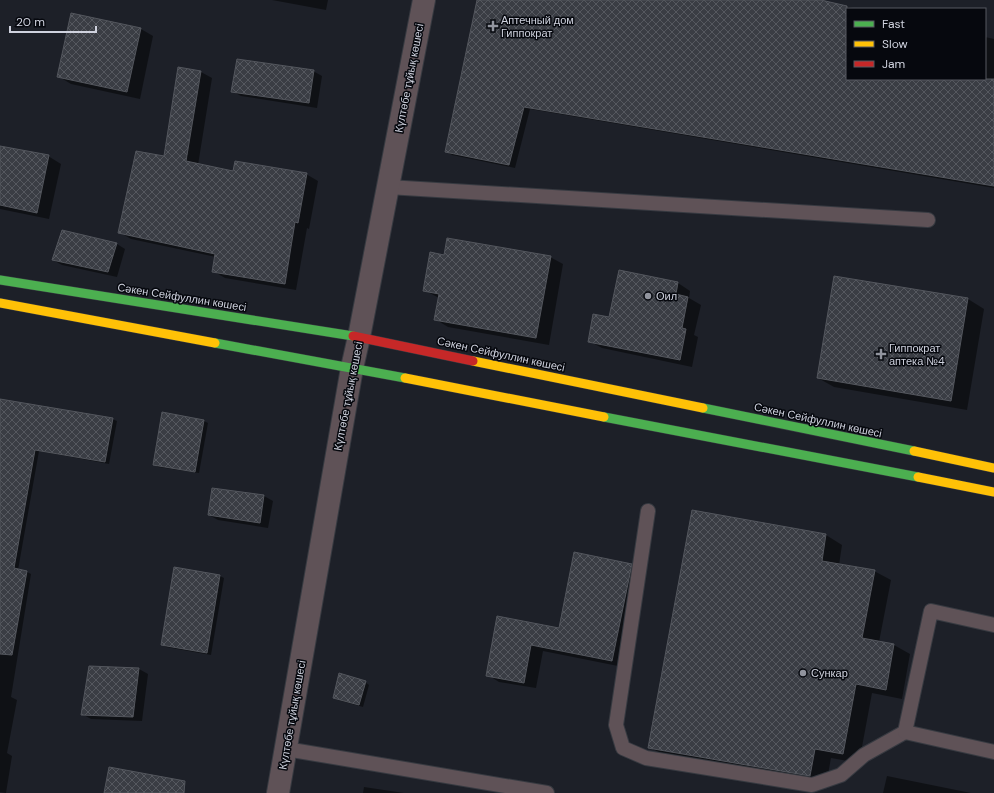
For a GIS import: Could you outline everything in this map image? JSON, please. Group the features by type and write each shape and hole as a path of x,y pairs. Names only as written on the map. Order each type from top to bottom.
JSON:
{"street":[{"name":"Күлтөбе тұйық көшесі","path":"278,793 352,368 424,0"},
{"name":"Сәкен Сейфуллин көшесі","path":"0,280 359,337 994,468"},
{"path":"0,303 352,368 994,492"}],"lane":[{"path":"388,187 928,220"},
{"path":"648,511 616,725 623,748 646,758 812,785 841,775 864,756 905,732 994,752"},
{"path":"905,732 931,611 994,625"},
{"path":"286,749 547,793"}],"building":[{"path":"477,0 821,0 847,6 846,80 994,79 994,186 524,107 509,165 445,152"},
{"path":"71,13 141,28 127,92 57,77"},
{"path":"237,59 314,70 309,103 231,92"},
{"path":"178,67 201,71 186,161 233,171 235,161 307,173 298,223 295,222 285,284 212,272 215,254 118,233 136,151 164,156"},
{"path":"0,146 49,155 37,213 0,205"},
{"path":"62,230 117,243 108,272 52,260"},
{"path":"447,238 551,256 536,338 434,320 439,294 423,291 430,252 444,255"},
{"path":"619,270 678,282 676,294 688,297 682,328 686,329 680,360 588,342 593,314 609,317"},
{"path":"834,276 968,298 951,401 817,378"},
{"path":"0,399 113,418 105,462 35,450 14,568 27,571 12,655 0,654"},
{"path":"162,412 204,420 195,472 153,465"},
{"path":"212,488 264,495 260,523 208,515"},
{"path":"692,510 826,534 822,561 875,570 862,638 894,644 886,690 856,684 843,754 815,749 810,776 648,748"},
{"path":"574,552 632,564 612,661 531,645 524,683 486,676 497,616 559,628"},
{"path":"174,567 220,575 207,653 161,645"},
{"path":"89,666 139,668 133,717 81,715"},
{"path":"339,673 366,681 359,705 333,698"},
{"path":"109,767 185,781 184,793 104,793"}],"traffic: fast":[{"path":"0,280 353,336"},
{"path":"215,343 405,378"},
{"path":"703,408 914,451"},
{"path":"604,417 918,477"}],"traffic: slow":[{"path":"0,303 215,343"},
{"path":"473,361 703,408"},
{"path":"405,378 604,417"},
{"path":"914,451 994,468"},
{"path":"918,477 994,492"}],"traffic: jam":[{"path":"353,336 473,361"}],"place":[{"name":"Аптечный дом Гиппократ","path":"493,26"},
{"name":"Оил","path":"648,296"},
{"name":"Гиппократ аптека №4","path":"881,354"},
{"name":"Сункар","path":"803,673"}]}
